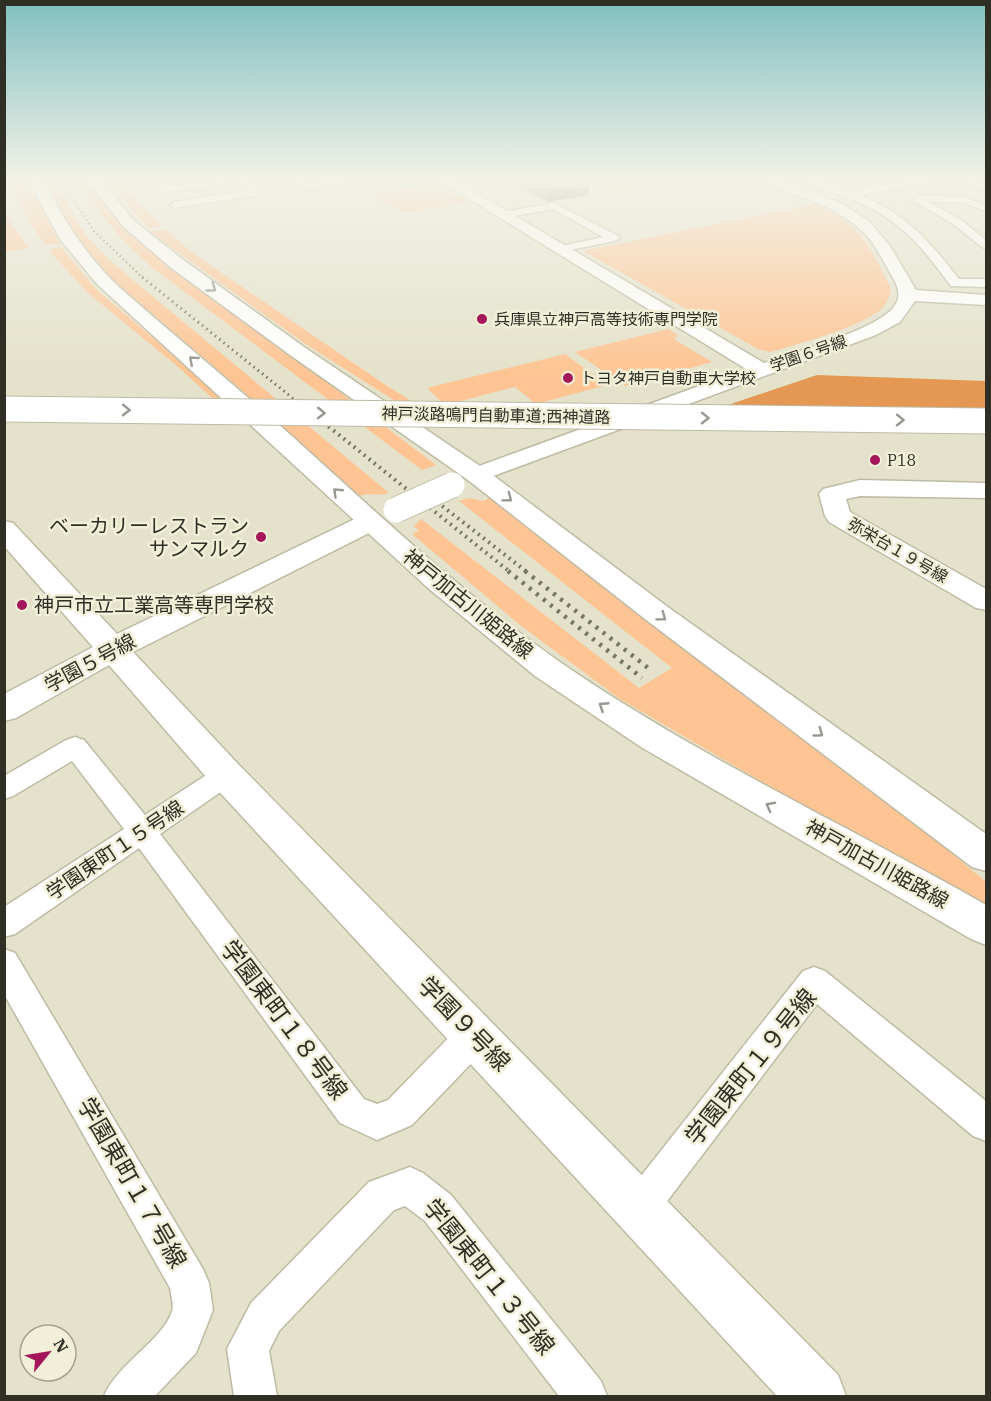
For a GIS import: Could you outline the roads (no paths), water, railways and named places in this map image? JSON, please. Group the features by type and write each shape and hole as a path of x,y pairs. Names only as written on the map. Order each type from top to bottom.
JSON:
{"main road":[{"name":"神戸加古川姫路線","path":"71,243 107,285 271,430 370,522 482,620 546,668 712,774 896,873 987,926"},
{"path":"152,243 297,351 477,475 655,612 987,855"},
{"path":"551,243 761,370"},
{"path":"879,243 906,285 908,295 987,300"},
{"name":"学園６号線","path":"396,510 477,475 884,326 899,313 908,295"},
{"name":"神戸淡路鳴門自動車道;西神道路","path":"4,409 987,421"},
{"name":"神戸淡路鳴門自動車道;西神道路","path":"4,430 185,429 987,437"},
{"name":"弥栄台１９号線","path":"987,490 860,488 832,494 838,516 987,601"},
{"name":"学園５号線","path":"4,709 115,648 396,510"},
{"name":"学園９号線","path":"4,529 115,648 226,775 817,1396"}],"street":[{"path":"560,249 588,243"},
{"path":"923,243 955,283 987,284"},
{"path":"4,398 87,399"},
{"name":"学園東町１８号線","path":"4,789 75,747 142,831 352,1111 377,1122 400,1113 474,1036"},
{"name":"学園東町１５号線","path":"4,924 226,775"},
{"name":"学園東町１７号線","path":"4,963 189,1283 193,1310 181,1338 126,1396"},
{"name":"学園東町１９号線","path":"639,1208 814,982 987,1123"},
{"name":"学園東町１３号線","path":"256,1396 253,1391 248,1349 265,1317 381,1194 410,1186 438,1208 586,1396"}],"railway":[{"path":"107,243 144,279"},
{"path":"142,277 305,408"},
{"path":"303,406 510,572"},
{"path":"437,502 527,572"},
{"path":"508,571 642,678"},
{"path":"525,571 652,671"}],"place":[{"name":"兵庫県立神戸高等技術専門学院","path":"482,319"},
{"name":"トヨタ神戸自動車大学校","path":"568,378"},
{"name":"P18","path":"875,460"},
{"name":"ベーカリーレストラン サンマルク","path":"261,537"},
{"name":"神戸市立工業高等専門学校","path":"22,605"}]}
